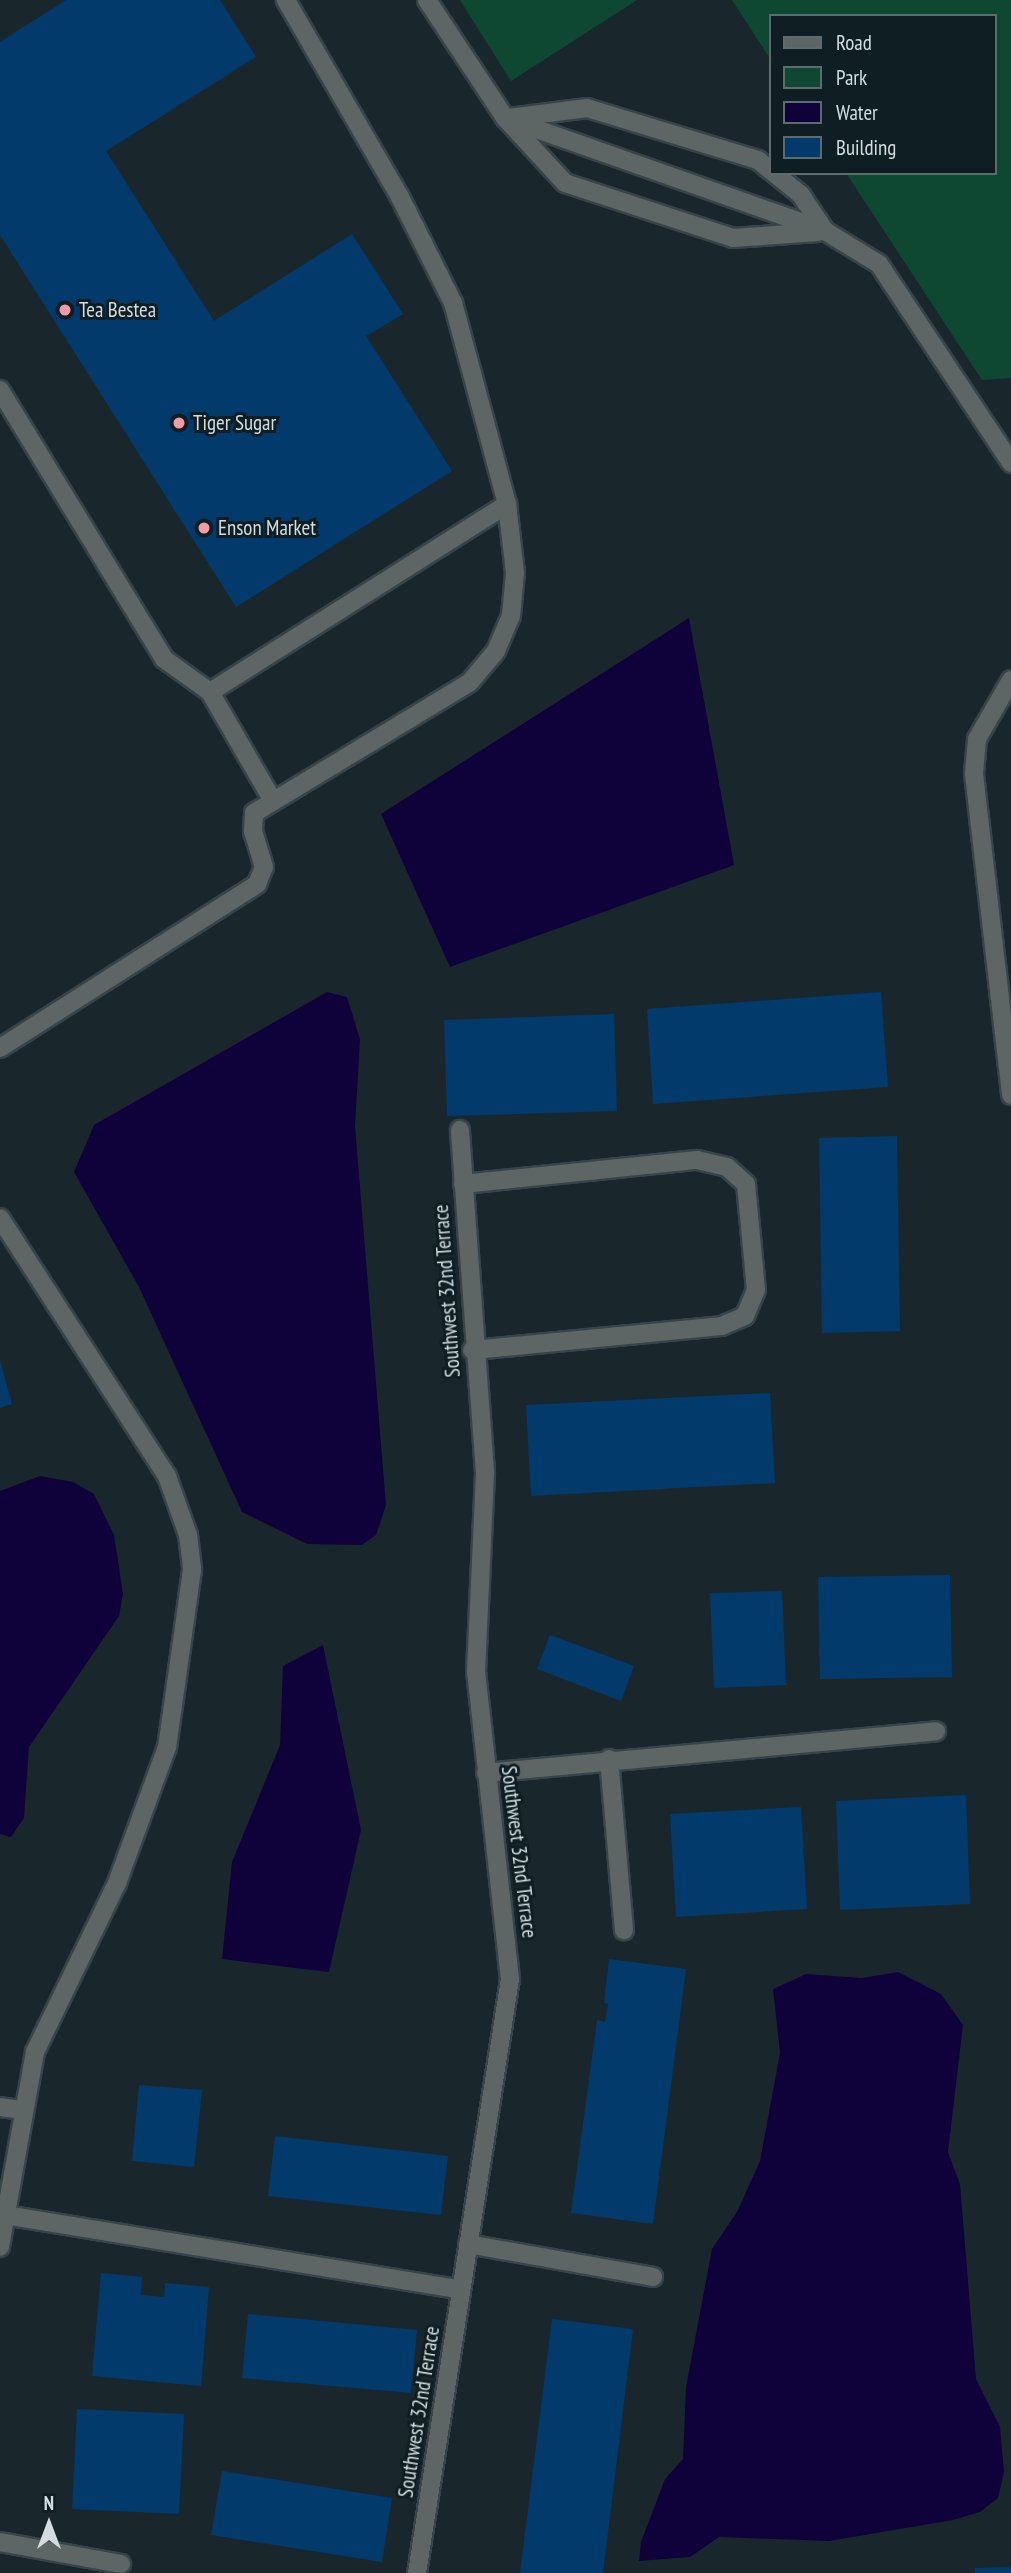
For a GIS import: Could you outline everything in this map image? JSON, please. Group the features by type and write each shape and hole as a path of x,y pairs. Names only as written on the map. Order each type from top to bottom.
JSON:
{"street":[{"path":"0,1048 257,884 264,867 253,832 254,813 444,700 486,667 505,634 514,596 507,504 453,303 394,185 286,0"},
{"path":"427,0 505,118 565,183 642,211 733,237 825,231"},
{"path":"505,118 587,108 758,160 769,169"},
{"path":"505,118 825,231 878,264 1011,463"},
{"path":"777,175 801,195 825,231"},
{"path":"0,390 163,659 210,692 273,801"},
{"path":"210,692 507,504"},
{"path":"1011,680 977,739 974,774 1011,1095"},
{"name":"Southwest 32nd Terrace","path":"416,2573 510,1979 505,1900 486,1773 476,1672 485,1472 472,1350 460,1130"},
{"path":"463,1184 697,1160 727,1167 746,1184 756,1290 745,1316 722,1326 472,1350"},
{"path":"0,1218 167,1476 188,1535 192,1570 167,1747 149,1805 35,2052 22,2110 0,2247"},
{"path":"486,1773 609,1759 936,1731"},
{"path":"609,1759 624,1930"},
{"path":"0,2107 22,2110"},
{"path":"5,2215 461,2290"},
{"path":"468,2244 653,2277"},
{"path":"0,2542 121,2564"}],"green space":[{"path":"460,0 637,0 511,81"},
{"path":"732,0 1011,0 1011,378 982,380 847,175 997,175 997,14 769,14 769,57"}],"water":[{"path":"689,618 734,865 450,967 381,814"},
{"path":"327,992 347,997 360,1039 355,1126 386,1505 376,1535 362,1545 307,1544 242,1512 139,1287 74,1172 94,1125"},
{"path":"40,1476 73,1482 94,1494 114,1535 123,1594 119,1616 29,1747 24,1818 11,1837 0,1834 0,1491"},
{"path":"323,1645 361,1830 329,1972 222,1959 232,1862 280,1745 283,1666"},
{"path":"898,1972 941,1994 963,2025 948,2152 960,2184 976,2379 1000,2427 1004,2472 998,2498 980,2512 953,2520 829,2541 719,2537 690,2557 639,2561 641,2542 665,2479 683,2459 686,2387 712,2249 737,2212 760,2161 780,2053 773,1989 806,1974 862,1978"}],"building":[{"path":"66,0 220,0 256,57 106,151 214,321 352,234 403,314 366,336 452,471 236,607 0,235 0,42"},
{"path":"881,992 888,1087 653,1104 647,1009"},
{"path":"614,1014 617,1111 447,1116 444,1020"},
{"path":"897,1136 900,1331 822,1333 819,1138"},
{"path":"0,1360 12,1404 0,1408"},
{"path":"770,1393 775,1483 531,1496 526,1405"},
{"path":"950,1575 952,1677 820,1679 818,1577"},
{"path":"782,1591 786,1685 714,1688 710,1593"},
{"path":"550,1635 634,1666 621,1701 537,1669"},
{"path":"966,1795 970,1904 840,1910 836,1801"},
{"path":"801,1807 807,1909 676,1917 670,1814"},
{"path":"609,1959 686,1969 653,2224 571,2213 597,2020 605,2022 608,2004 604,2003"},
{"path":"139,2085 202,2090 194,2167 132,2161"},
{"path":"275,2136 448,2156 441,2215 268,2196"},
{"path":"101,2273 142,2277 141,2295 164,2297 165,2283 209,2287 201,2386 92,2376"},
{"path":"248,2314 417,2330 411,2393 242,2378"},
{"path":"552,2319 633,2329 603,2573 520,2573"},
{"path":"77,2409 184,2414 179,2514 72,2509"},
{"path":"222,2471 392,2498 382,2562 211,2535"},
{"path":"1011,2567 1011,2573 975,2573 975,2568"}],"place":[{"name":"Tea Bestea","path":"65,310"},
{"name":"Tiger Sugar","path":"179,423"},
{"name":"Enson Market","path":"204,528"}]}
